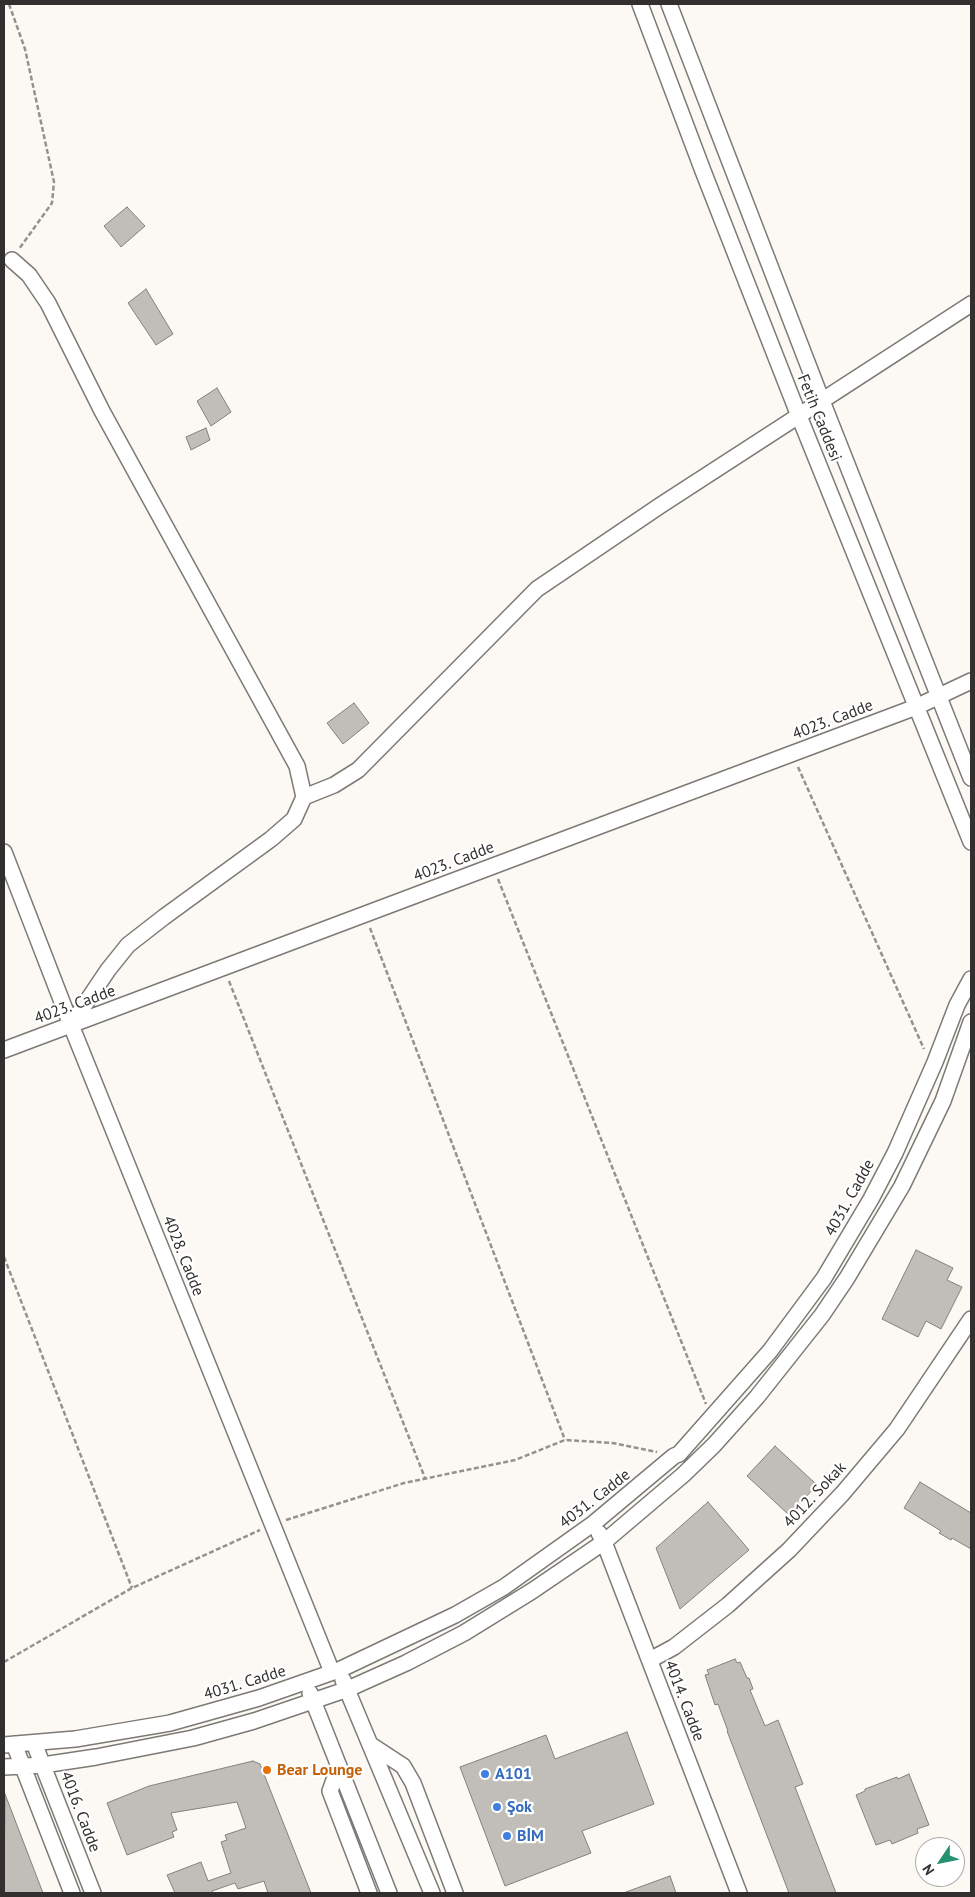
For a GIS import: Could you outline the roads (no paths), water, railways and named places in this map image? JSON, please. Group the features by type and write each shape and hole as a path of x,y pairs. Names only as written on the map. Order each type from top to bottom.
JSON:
{"street":[{"name":"Fetih Caddesi","path":"640,4 798,416 971,842"},
{"name":"Fetih Caddesi","path":"669,4 822,401 971,778"},
{"path":"12,260 29,275 48,303 102,411 297,766 304,797 294,819 271,839 128,945 108,970 71,1025"},
{"path":"304,797 334,785 358,770 537,588 661,505 971,304"},
{"name":"4023. Cadde","path":"4,1050 916,707 971,681"},
{"name":"4028. Cadde","path":"4,852 71,1025 272,1524 335,1671 348,1689 432,1893"},
{"name":"4031. Cadde","path":"9,1744 75,1739 170,1723 217,1711 335,1671 455,1616 504,1587 594,1523 674,1456 679,1454 712,1419 770,1352 824,1278 875,1191 915,1110 957,1006 971,979"},
{"path":"4,1767 43,1765 141,1749 193,1738 254,1721 348,1689 406,1663 464,1633 532,1591 604,1542 683,1476 714,1445 757,1398 822,1315 847,1278 902,1186 943,1101 971,1022"},
{"name":"4012. Sokak","path":"650,1660 680,1642 728,1605 789,1550 843,1493 897,1428 971,1319"},
{"name":"4014. Cadde","path":"594,1523 604,1542 650,1660 738,1893"},
{"path":"305,1682 389,1893"},
{"name":"4016. Cadde","path":"34,1743 92,1893"},
{"path":"9,1744 22,1766 72,1893"},
{"path":"371,1744 403,1766 413,1782 455,1893"},
{"path":"339,1766 330,1791 369,1893"}],"place":[{"name":"Bear Lounge","path":"267,1770"},
{"name":"A101","path":"485,1774"},
{"name":"Şok","path":"497,1807"},
{"name":"BİM","path":"507,1836"}]}
